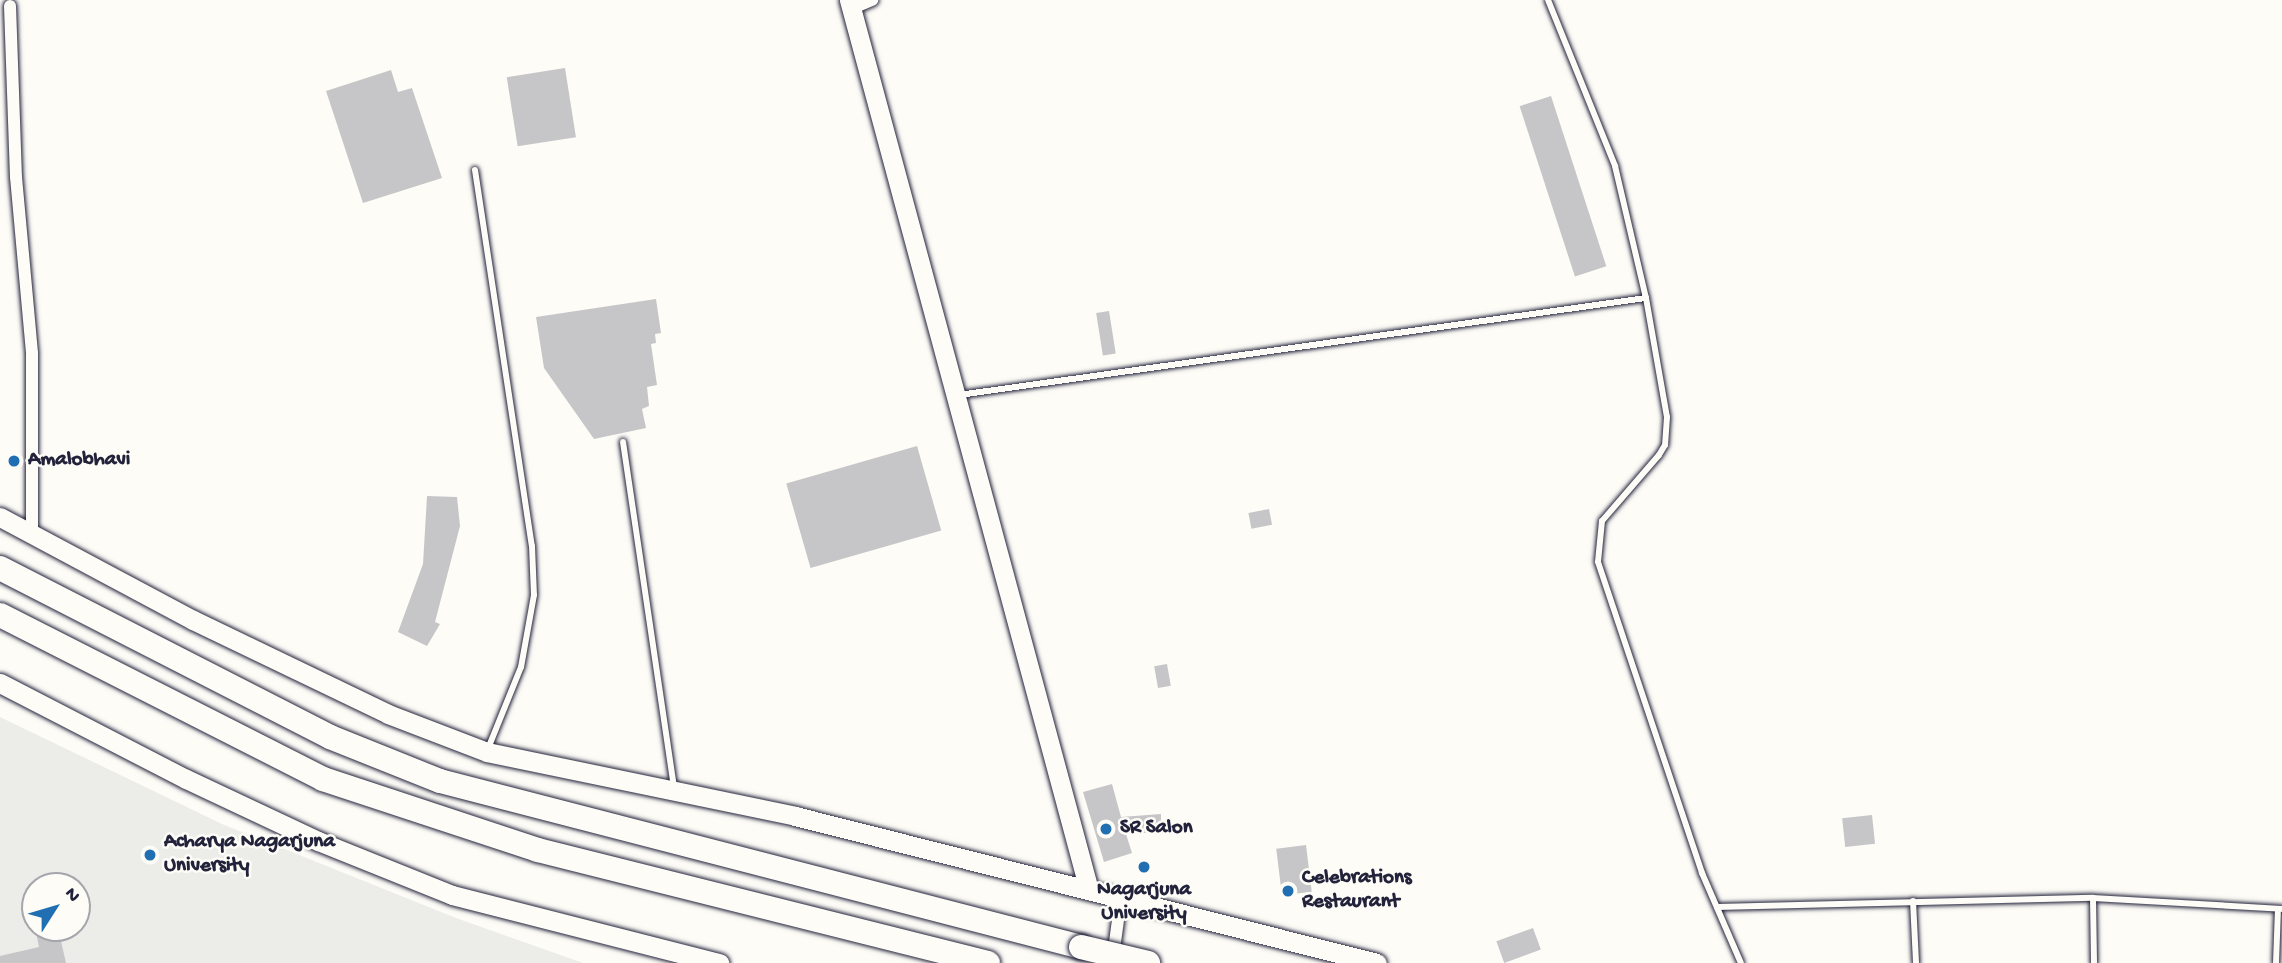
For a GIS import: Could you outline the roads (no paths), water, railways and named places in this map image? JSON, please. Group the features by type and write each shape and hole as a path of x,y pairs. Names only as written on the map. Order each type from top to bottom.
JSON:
{"highway":[{"path":"0,568 330,737 440,781 1149,963"},
{"path":"0,615 323,779 538,850 988,963"}],"main road":[{"path":"851,3 1089,890"},
{"path":"0,517 193,620 376,708 487,752 674,790 1377,963"},
{"path":"0,683 234,801 452,895 719,963"}],"street":[{"path":"851,3 872,0"},
{"path":"10,6 16,177 32,353 32,534"},
{"path":"1113,963 1121,898"}],"lane":[{"path":"1548,0 1615,166 1646,298 1667,433 1658,455 1608,509 1598,538 1598,562 1653,733 1717,907 1741,963"},
{"path":"475,170 532,546 534,595 520,667 487,752"},
{"path":"957,396 1646,298"},
{"path":"623,442 674,790"},
{"path":"1717,907 2093,898 2280,909 2276,963"},
{"path":"2093,898 2094,963"},
{"path":"1913,901 1916,963"}],"place":[{"name":"Amalobhavi","path":"14,461"},
{"name":"SR Salon","path":"1106,829"},
{"name":"Acharya Nagarjuna University","path":"150,855"},
{"name":"Nagarjuna University","path":"1144,867"},
{"name":"Celebrations Restaurant","path":"1288,891"}]}
